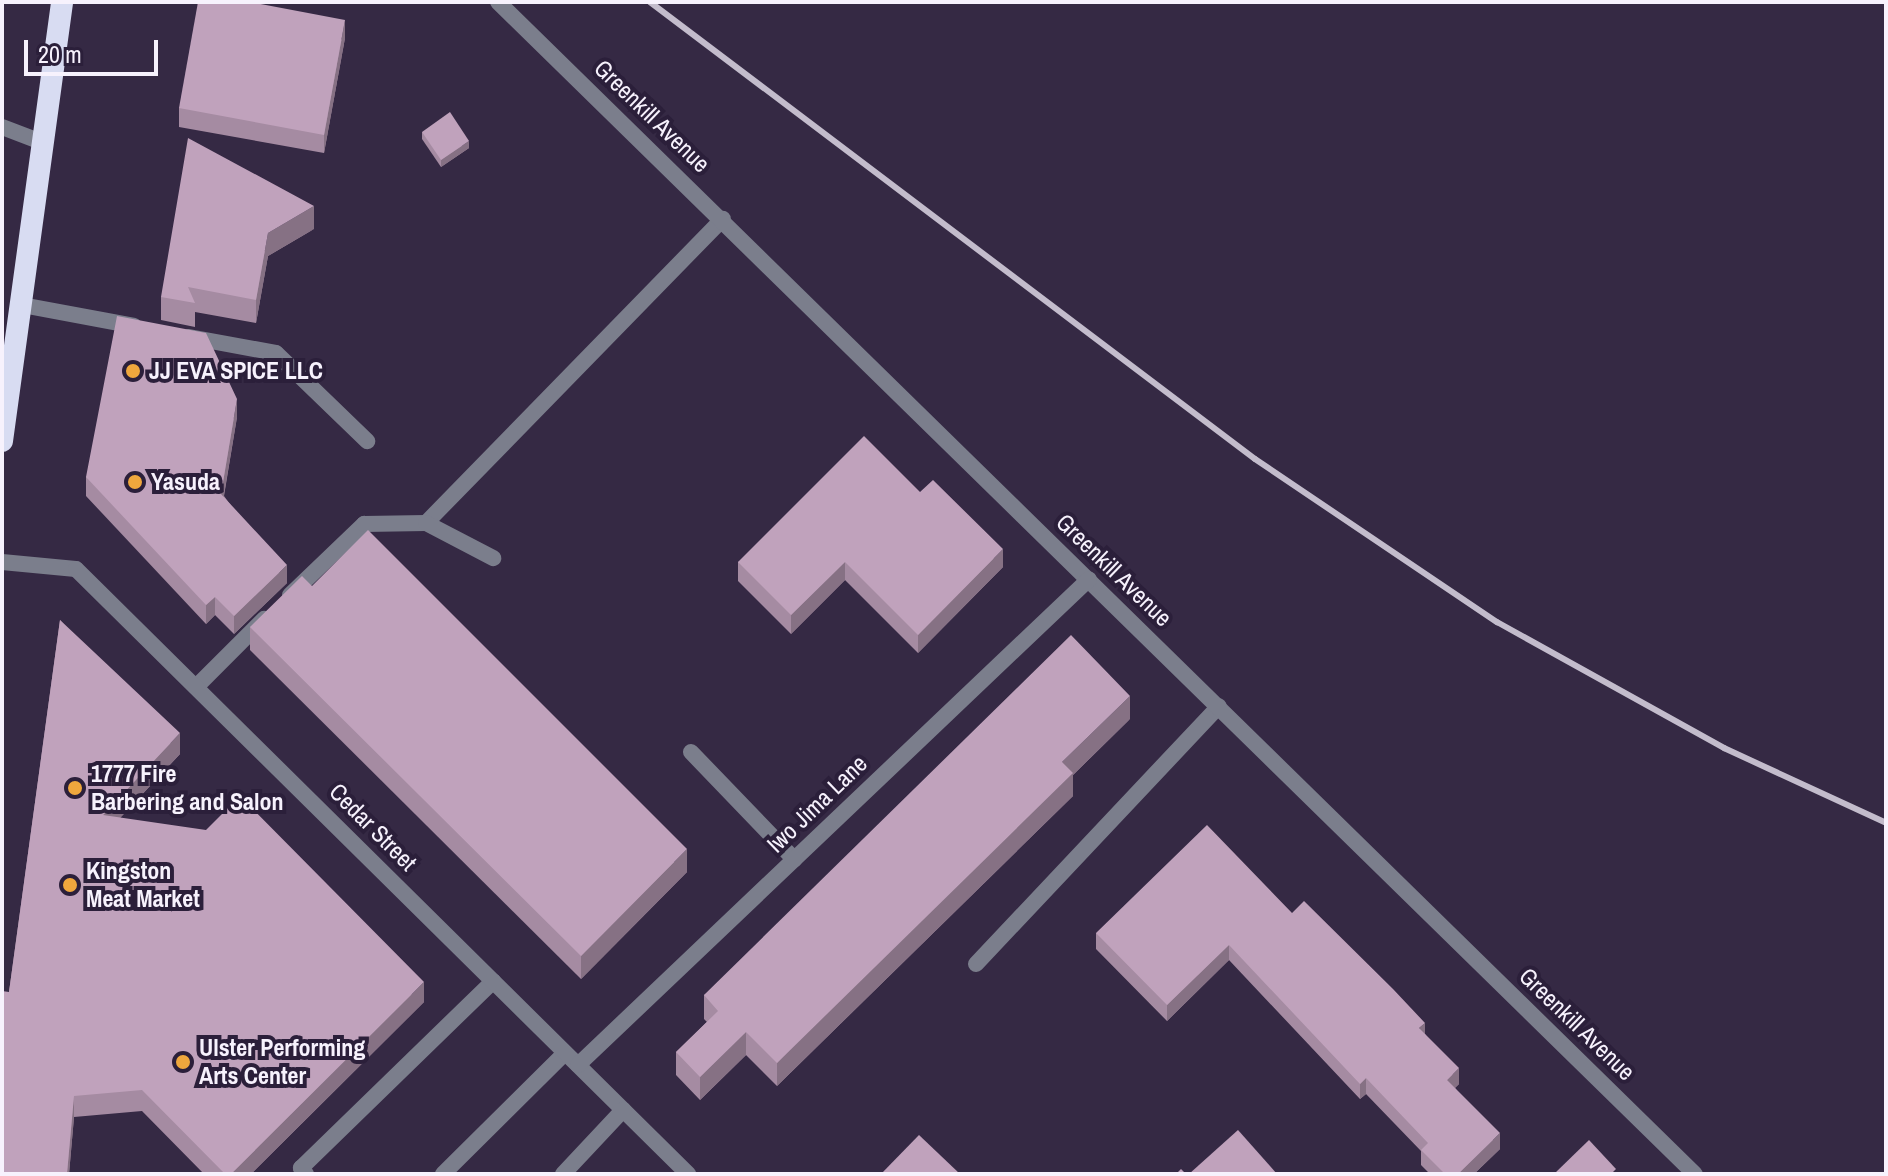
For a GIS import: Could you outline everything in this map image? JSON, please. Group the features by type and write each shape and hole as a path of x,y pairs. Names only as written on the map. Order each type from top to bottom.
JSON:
{"highway":[{"path":"2,441 62,2"}],"street":[{"name":"Greenkill Avenue","path":"498,2 1695,1174"},
{"path":"2,127 44,143"},
{"path":"426,523 723,219"},
{"path":"22,305 276,353 367,441"},
{"path":"197,686 364,524 426,523 493,558"},
{"name":"Cedar Street","path":"2,562 76,569 688,1174"},
{"name":"Iwo Jima Lane","path":"578,1065 1089,579"},
{"path":"976,964 1219,706"},
{"path":"691,752 794,859"},
{"path":"306,1174 301,1168 493,981"},
{"path":"443,1174 565,1053"},
{"path":"563,1174 623,1110"}],"building":[{"path":"198,2 250,2 345,20 324,135 179,108"},
{"path":"450,112 469,141 441,160 422,132"},
{"path":"188,138 314,206 268,233 256,300 188,287 195,303 161,297"},
{"path":"117,316 206,333 237,399 221,494 287,565 234,616 215,597 206,605 86,477"},
{"path":"864,436 920,492 933,480 1003,549 918,635 845,562 791,615 738,562"},
{"path":"368,530 687,849 581,956 250,627 302,576 312,586"},
{"path":"60,620 180,733 103,815 206,830 240,796 424,982 231,1174 225,1174 142,1090 74,1096 67,1173 70,1174 2,1174 2,991 9,992"},
{"path":"1071,635 1130,696 1062,762 1073,773 777,1063 746,1032 700,1077 676,1052 718,1011 704,995"},
{"path":"1207,825 1292,913 1304,901 1425,1023 1419,1028 1459,1068 1447,1080 1500,1133 1458,1174 1445,1174 1421,1150 1428,1143 1366,1078 1360,1084 1229,945 1167,1005 1096,933"},
{"path":"1238,1130 1277,1174 1189,1174"},
{"path":"919,1135 960,1174 881,1174"},
{"path":"1589,1140 1616,1169 1611,1174 1554,1174"}],"railway":[{"path":"650,2 1255,459 1497,622 1724,748 1886,823"}],"place":[{"name":"JJ EVA SPICE LLC","path":"133,371"},
{"name":"Yasuda","path":"135,482"},
{"name":"1777 Fire Barbering and Salon","path":"75,788"},
{"name":"Kingston Meat Market","path":"70,885"},
{"name":"Ulster Performing Arts Center","path":"183,1062"}]}
